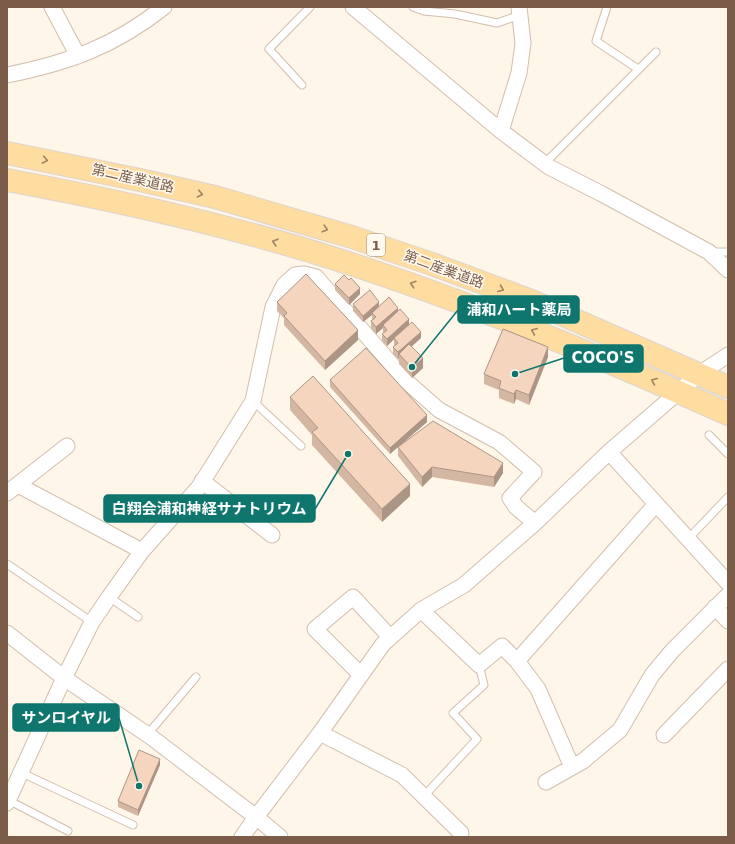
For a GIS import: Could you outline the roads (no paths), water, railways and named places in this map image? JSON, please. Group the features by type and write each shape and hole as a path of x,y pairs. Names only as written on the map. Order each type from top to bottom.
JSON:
{"main road":[{"name":"第二産業道路","path":"7,153 133,178 215,197 352,237 432,264 529,300 728,387"},
{"name":"第二産業道路","path":"7,180 132,204 206,222 343,261 421,287 519,325 728,414"}],"street":[{"path":"52,7 78,56"},
{"path":"353,7 501,131 544,164 709,252 728,270"},
{"path":"7,75 38,69 78,56 119,38 155,10"},
{"path":"501,131 519,73 524,43 519,11"},
{"path":"8,801 64,678 92,622 142,551 202,482 253,401 273,307 284,285 295,275 304,274 316,278 405,380 439,410 499,442 534,472 510,498 516,507 535,523"},
{"path":"242,837 320,733 383,644 390,637 421,610 464,585 535,523 609,452 699,374 728,355"},
{"path":"67,446 12,489 142,551"},
{"path":"609,452 728,583"},
{"path":"202,482 272,535"},
{"path":"517,661 656,504"},
{"path":"546,782 583,761 620,730 652,675 672,651 728,595"},
{"path":"361,675 316,629 353,597 390,637"},
{"path":"715,608 728,621"},
{"path":"421,610 479,664 502,646 517,661 538,689 572,767"},
{"path":"7,633 64,678 147,735 256,817 280,837"},
{"path":"664,735 728,671"},
{"path":"320,733 402,775 461,835"}],"lane":[{"path":"302,85 269,49 310,7"},
{"path":"413,7 424,11 455,14 497,23 519,11"},
{"path":"608,7 596,41 638,69"},
{"path":"544,164 656,52"},
{"path":"709,252 728,252"},
{"path":"253,401 301,446"},
{"path":"709,436 728,454"},
{"path":"688,539 728,497"},
{"path":"7,564 92,622"},
{"path":"109,597 138,617"},
{"path":"424,796 477,739 453,713 484,685 479,664"},
{"path":"147,735 196,677"},
{"path":"22,772 133,825"},
{"path":"8,801 68,831"}],"place":[{"name":"浦和ハート薬局","path":"412,367"},
{"name":"COCO'S","path":"515,374"},
{"name":"白翔会浦和神経サナトリウム","path":"348,454"},
{"name":"サンロイヤル","path":"139,786"}]}
